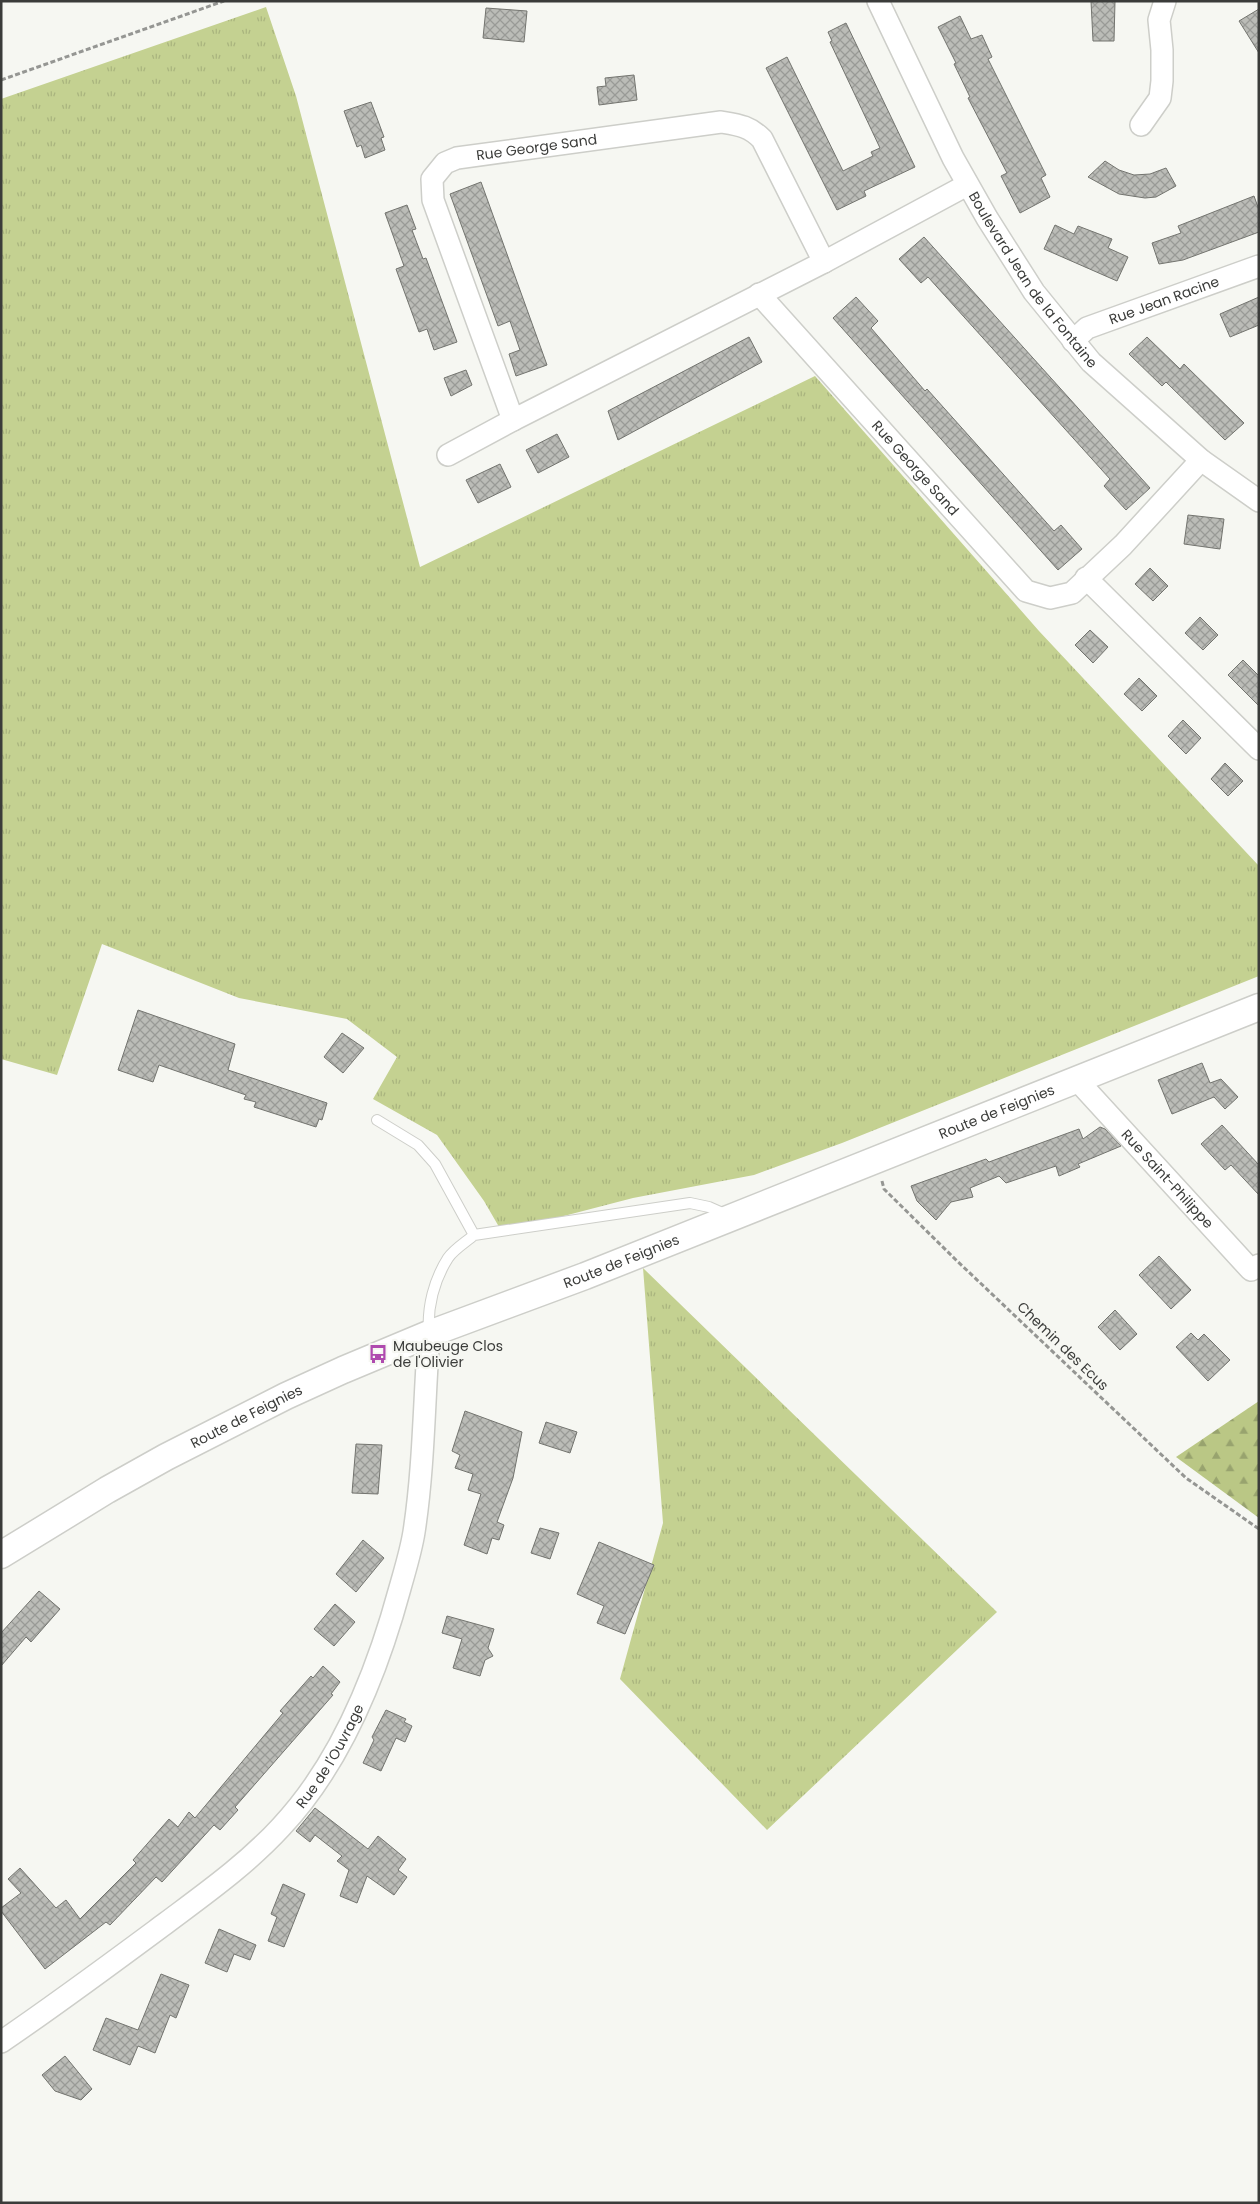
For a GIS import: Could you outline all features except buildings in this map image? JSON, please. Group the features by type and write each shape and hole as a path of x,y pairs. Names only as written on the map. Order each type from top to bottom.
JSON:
{"street":[{"name":"Boulevard Jean de la Fontaine","path":"878,1 967,185 1034,292 1091,362 1202,460 1259,501"},
{"path":"1141,125 1160,98 1162,50 1159,20 1165,1"},
{"name":"Rue George Sand","path":"513,420 433,200 432,179 444,163 457,158 721,122 739,125 753,130 762,139 824,262"},
{"path":"448,456 513,420 824,262 967,185"},
{"name":"Rue Jean Racine","path":"1073,341 1087,328 1259,266"},
{"name":"Rue George Sand","path":"759,294 1026,591 1050,598 1072,593 1123,545 1202,460"},
{"path":"1086,578 1259,749"},
{"name":"Route de Feignies","path":"1,1555 107,1490 223,1427 286,1396 429,1334 585,1276 1259,1007"},
{"name":"Rue Saint-Philippe","path":"1077,1080 1251,1270 1259,1264"},
{"name":"Rue de l'Ouvrage","path":"1,2042 80,1987 243,1864 283,1826 301,1803 336,1750 372,1674 391,1619 414,1534 421,1469 429,1334"}],"lane":[{"path":"377,1120 418,1145 435,1164 474,1235"},
{"path":"429,1334 428,1323 434,1287 449,1257 474,1235 690,1203 709,1207 732,1217"}],"path":[{"path":"1,80 224,1"},
{"name":"Chemin des Ecus","path":"876,1159 884,1189 955,1259 1186,1478 1259,1529"}],"green space":[{"path":"266,7 296,96 420,567 815,376 1039,631 1259,866 1259,976 842,1143 754,1175 633,1198 502,1232 484,1201 437,1135 373,1099 397,1057 347,1019 239,998 102,944 57,1075 1,1059 1,99"},
{"path":"643,1268 997,1612 767,1830 620,1679 663,1523"},
{"path":"1259,1401 1259,1518 1176,1457"}],"place":[{"name":"Maubeuge Clos de l'Olivier","path":"378,1354"}]}
